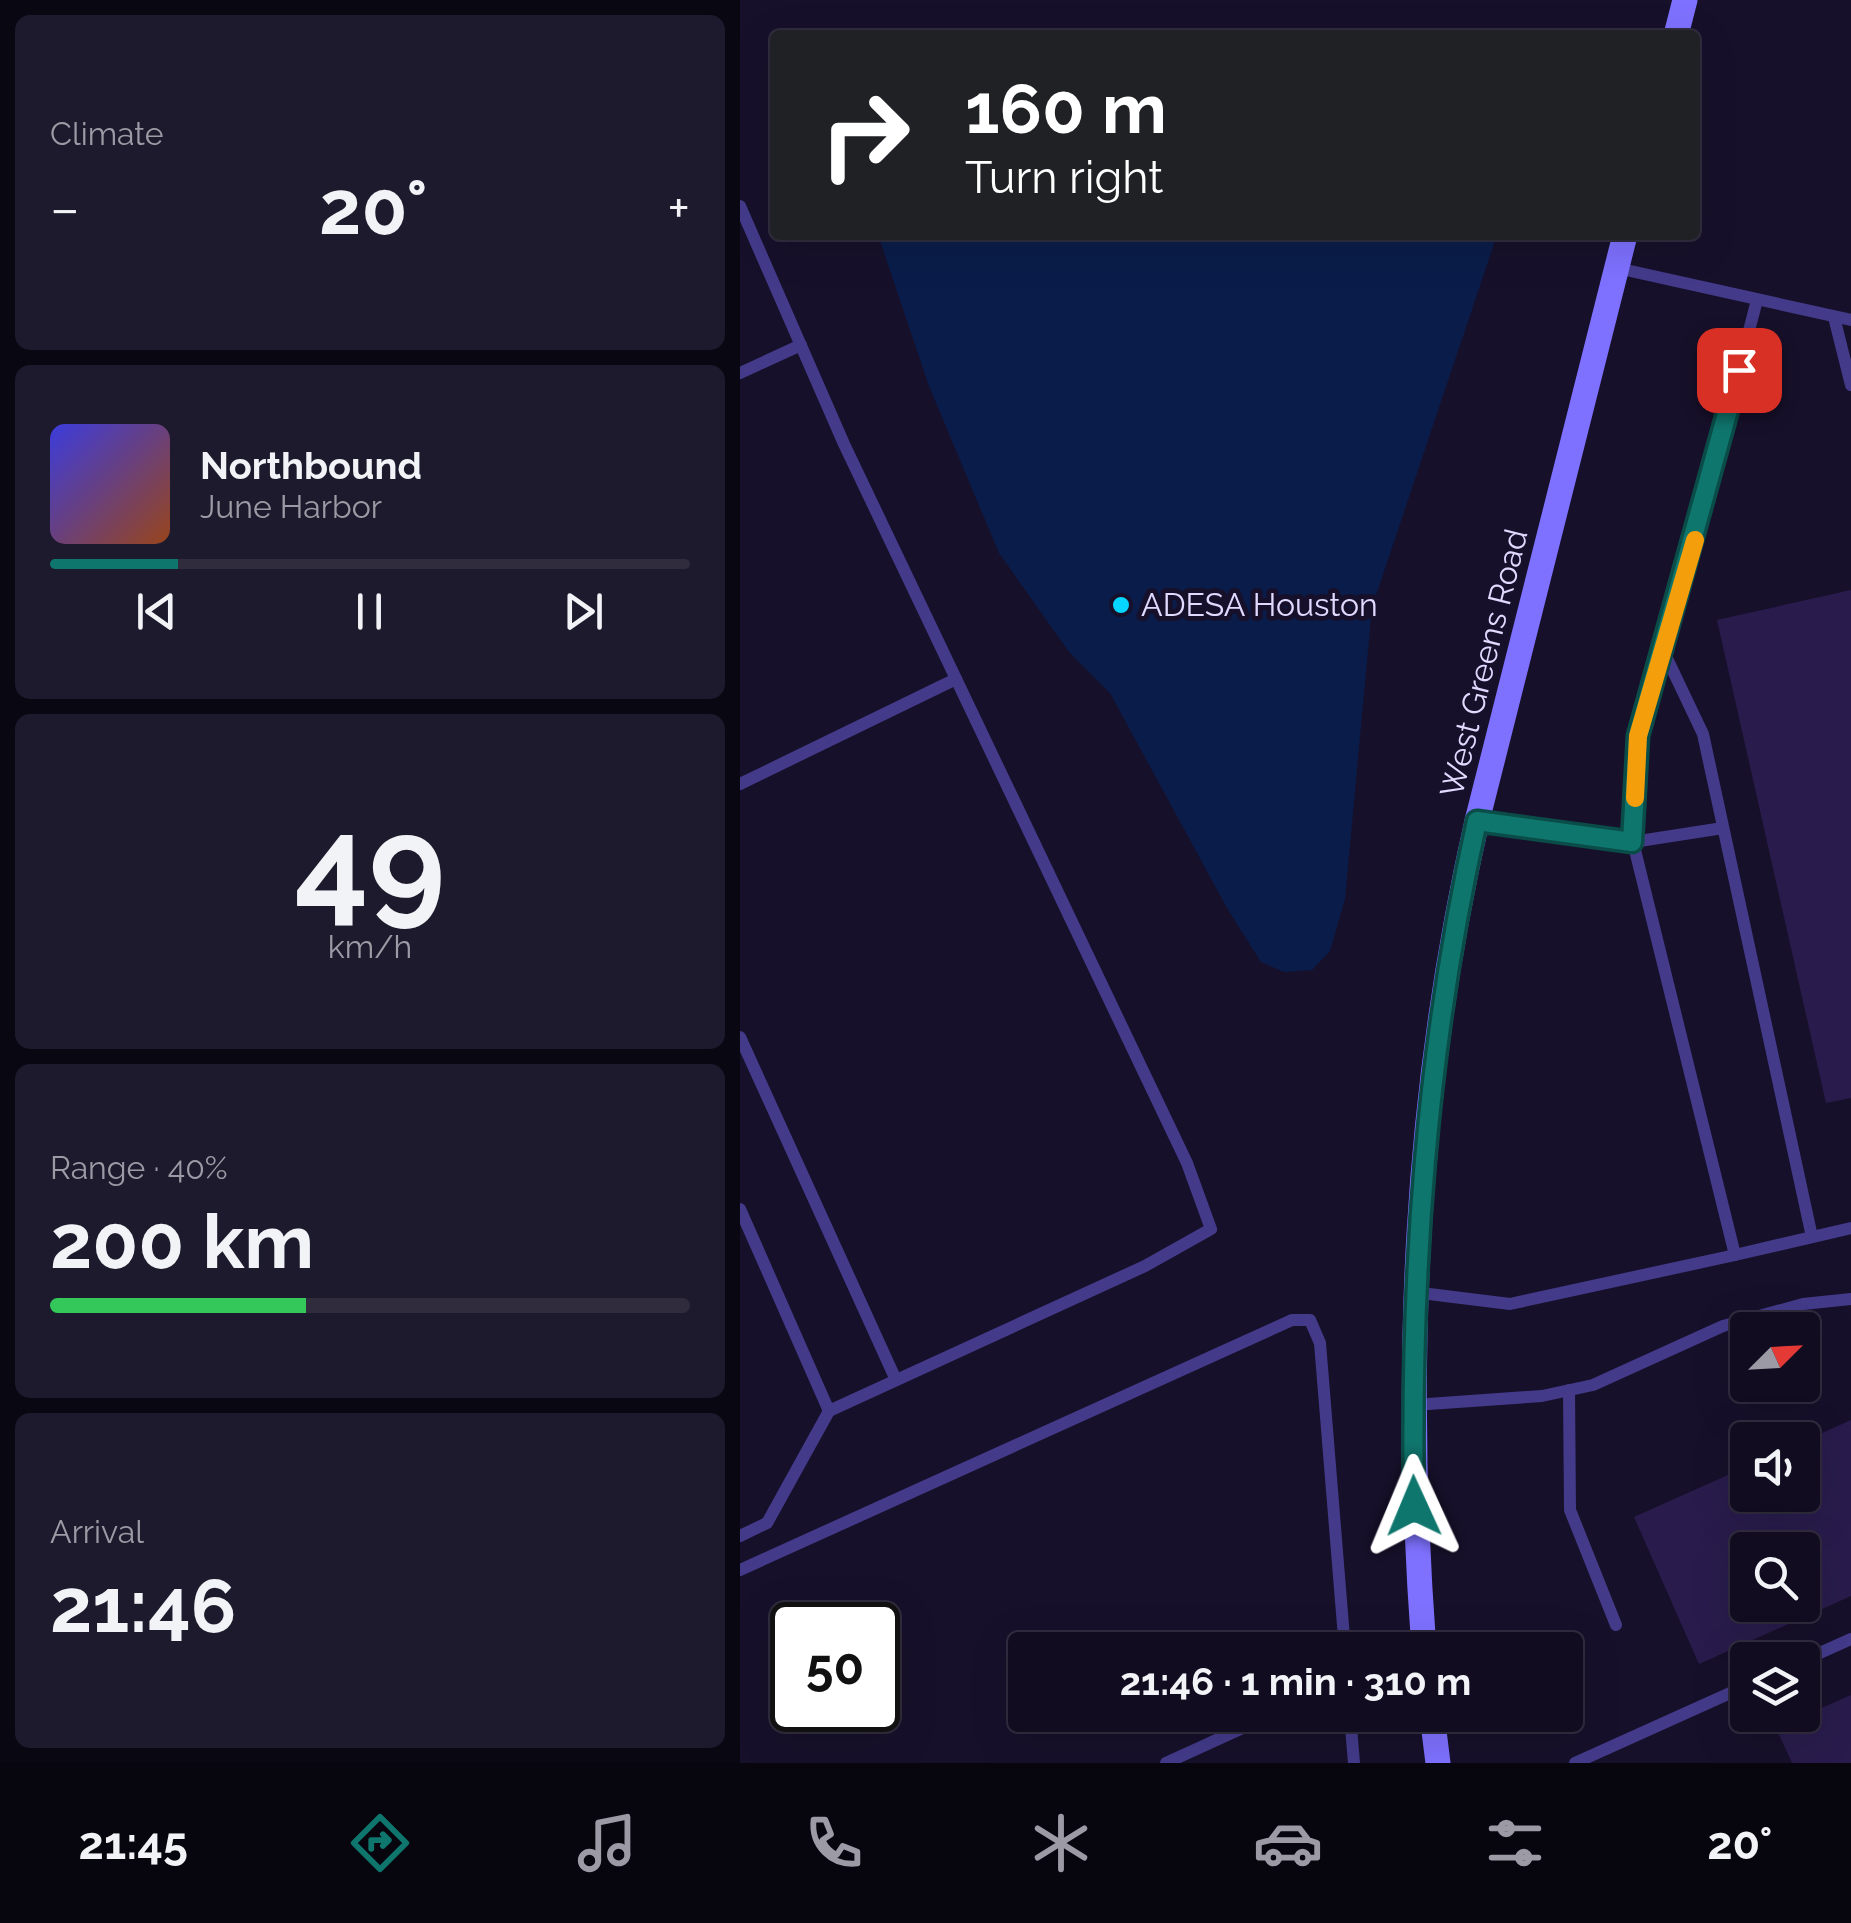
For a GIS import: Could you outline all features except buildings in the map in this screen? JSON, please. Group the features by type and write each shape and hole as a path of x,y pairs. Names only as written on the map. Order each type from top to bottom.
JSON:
{"main road":[{"path":"1677,30 1685,0"},
{"name":"West Greens Road","path":"1423,1632 1412,1405 1413,1292 1430,1082 1457,910 1477,821 1624,240"},
{"path":"1434,1732 1438,1763"}],"lane":[{"path":"740,206 800,345 1187,1164 1212,1230 1144,1266 829,1411 767,1522 740,1536"},
{"path":"1617,268 1851,320"},
{"path":"1735,1255 1632,842 1638,736 1756,300"},
{"path":"1834,317 1851,385"},
{"path":"740,373 800,345"},
{"path":"1663,650 1702,734 1812,1237"},
{"path":"740,784 956,679"},
{"path":"1477,821 1632,842 1723,828"},
{"path":"740,1037 896,1380"},
{"path":"740,1210 829,1411"},
{"path":"1413,1292 1510,1304 1851,1228"},
{"path":"1412,1405 1594,1385 1723,1326 1803,1304 1851,1299"},
{"path":"740,1570 1292,1320 1310,1320 1320,1343 1344,1632"},
{"path":"1569,1390 1570,1510 1616,1625"},
{"path":"1820,1652 1851,1639"},
{"path":"1575,1763 1730,1693"},
{"path":"1166,1763 1234,1732"},
{"path":"1351,1732 1354,1763"}],"water":[{"path":"880,240 1495,240 1372,607 1345,899 1330,951 1312,970 1284,972 1261,962 1227,908 1110,693 1069,652 999,553 929,386"}],"slow traffic":[{"path":"1635,798 1638,736 1695,540"}],"place":[{"name":"ADESA Houston","path":"1121,605"}],"route":[{"path":"1414,1506 1413,1292 1430,1082 1457,910 1477,821 1632,842 1638,736 1692,553 1739,370"}]}
